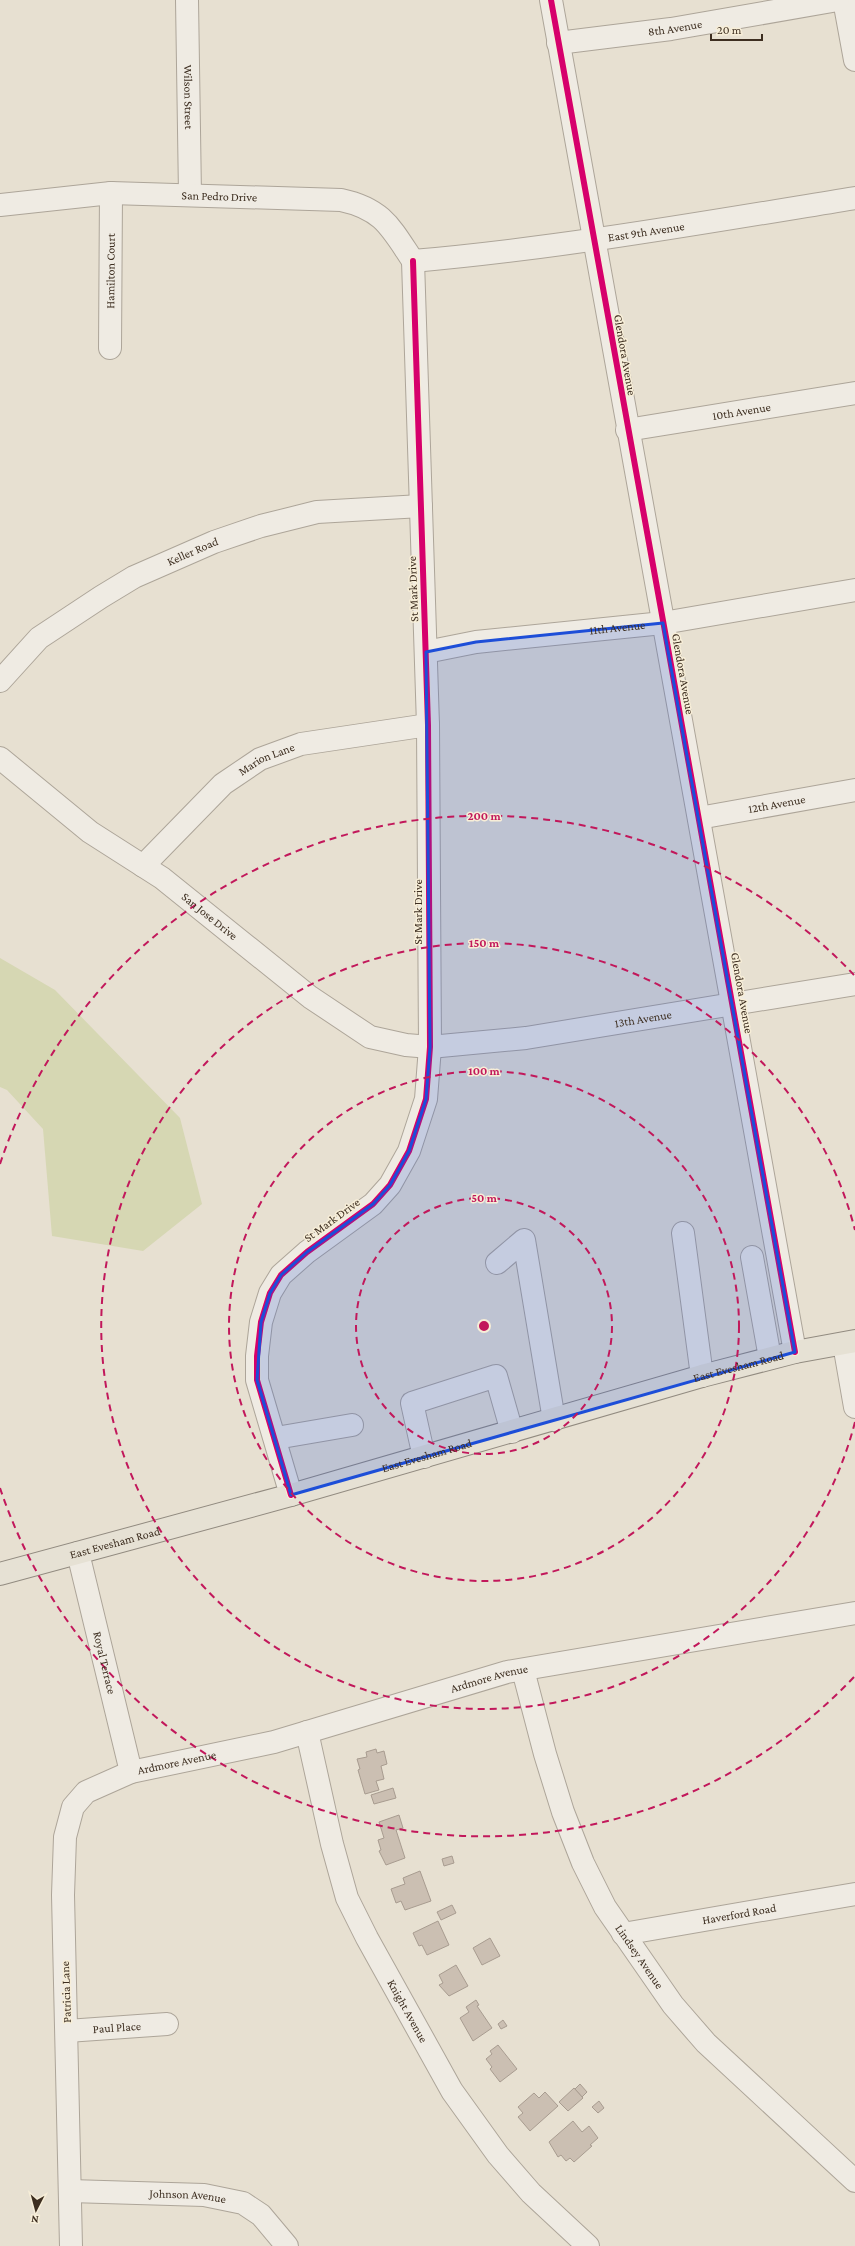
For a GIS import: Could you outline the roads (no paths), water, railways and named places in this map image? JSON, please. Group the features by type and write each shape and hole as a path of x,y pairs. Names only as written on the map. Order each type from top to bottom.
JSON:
{"main road":[{"name":"East Evesham Road","path":"0,1574 291,1495 702,1376 795,1352 850,1342"}],"street":[{"name":"Wilson Street","path":"187,0 190,194"},
{"name":"Glendora Avenue","path":"551,0 627,430 733,1004 795,1352"},
{"name":"8th Avenue","path":"558,43 671,29 838,0"},
{"path":"844,0 855,60"},
{"name":"San Pedro Drive","path":"0,205 111,193 190,194 342,200 361,204 380,216 394,232 413,261"},
{"name":"Hamilton Court","path":"110,348 111,193"},
{"name":"East 9th Avenue","path":"413,261 480,255 594,241 855,198"},
{"name":"St Mark Drive","path":"291,1495 276,1438 257,1380 257,1356 261,1322 270,1293 281,1275 302,1256 373,1204 390,1185 409,1151 426,1099 430,1047 428,725 413,261"},
{"name":"10th Avenue","path":"627,430 855,393"},
{"name":"Keller Road","path":"0,681 40,638 101,597 134,577 214,542 261,526 317,512 421,506"},
{"name":"11th Avenue","path":"426,652 476,642 663,623 855,590"},
{"name":"Marion Lane","path":"143,866 223,784 260,759 302,744 428,725"},
{"name":"San Jose Drive","path":"0,758 90,832 162,878 310,997 370,1037 406,1045 430,1047"},
{"name":"12th Avenue","path":"699,818 855,790"},
{"name":"13th Avenue","path":"430,1047 526,1038 855,984"},
{"path":"683,1233 702,1376"},
{"path":"497,1263 524,1240 554,1420"},
{"path":"752,1257 770,1358"},
{"path":"850,1342 855,1407"},
{"path":"424,1457 412,1403 496,1376 512,1432"},
{"path":"276,1438 352,1425"},
{"name":"Royal Terrace","path":"78,1553 131,1772"},
{"name":"Ardmore Avenue","path":"131,1772 274,1742 507,1672 855,1613"},
{"name":"Lindsey Avenue","path":"523,1670 545,1754 563,1812 583,1863 605,1907 672,2005 706,2043 855,2181"},
{"name":"Knight Avenue","path":"307,1732 332,1844 347,1898 367,1938 452,2091 498,2155 531,2193 588,2246"},
{"name":"Patricia Lane","path":"71,2246 63,1895 65,1837 73,1807 86,1792 131,1772"},
{"name":"Haverford Road","path":"623,1934 855,1894"},
{"name":"Paul Place","path":"67,2031 167,2024"},
{"name":"Johnson Avenue","path":"70,2191 204,2195 243,2204 261,2215 287,2246"}]}
